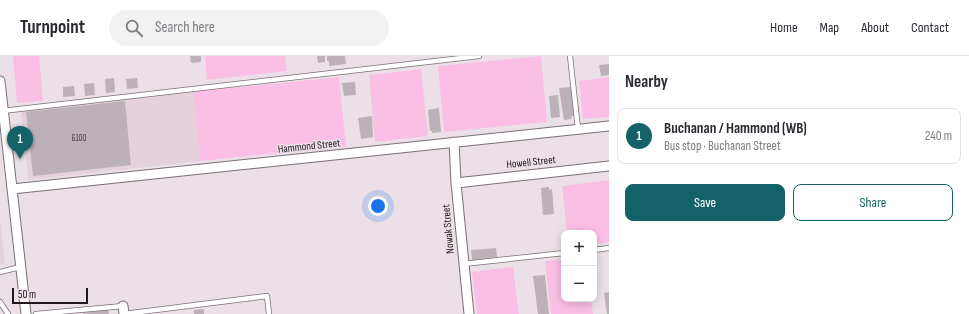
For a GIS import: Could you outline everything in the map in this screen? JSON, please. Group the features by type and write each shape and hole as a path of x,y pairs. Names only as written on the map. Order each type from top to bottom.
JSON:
{"street":[{"path":"0,82 2,111 26,314"},
{"name":"Hammond Street","path":"12,189 609,126"},
{"name":"Nowak Street","path":"454,142 463,264 469,314"},
{"name":"Howell Street","path":"456,182 609,166"}],"lane":[{"path":"2,111 479,56"},
{"path":"570,56 578,129"},
{"path":"597,250 609,248"},
{"path":"463,264 561,253"},
{"path":"0,272 20,267"},
{"path":"36,314 124,311 267,296 269,314"},
{"path":"0,302 8,314"}],"shaded area":[{"path":"13,56 39,56 43,101 17,103"},
{"path":"205,56 285,56 287,71 207,80"},
{"path":"541,56 547,122 444,132 438,66"},
{"path":"421,69 428,136 375,142 369,75"},
{"path":"339,77 346,146 200,161 193,92"},
{"path":"609,77 609,117 583,119 579,81"},
{"path":"193,92 200,161 28,180 21,111"},
{"path":"609,180 609,242 597,244 597,230 567,230 562,186"},
{"path":"0,220 5,264 0,265"},
{"path":"561,259 561,302 591,302 593,314 551,314 545,261"},
{"path":"513,267 519,314 477,314 472,272"}],"building":[{"path":"190,56 201,56 201,62 191,63"},
{"path":"317,56 325,56 325,62 318,63"},
{"path":"327,56 345,56 346,64 329,66"},
{"path":"609,64 609,75 601,76 599,65"},
{"path":"114,78 115,92 106,93 105,79"},
{"path":"137,78 138,88 127,89 126,79"},
{"path":"355,82 356,95 344,96 342,83"},
{"path":"94,83 95,95 85,96 84,84"},
{"path":"74,86 75,96 63,97 63,87"},
{"path":"572,87 575,116 571,116 572,119 564,120 559,88"},
{"path":"558,95 560,117 551,118 549,96"},
{"path":"125,101 131,165 33,176 26,112"},
{"path":"439,108 441,132 432,133 432,131 430,131 428,110"},
{"path":"372,116 373,137 361,139 358,118"},
{"path":"549,187 549,190 552,189 554,214 543,215 541,188"},
{"path":"496,248 497,257 472,260 471,250"},
{"path":"545,275 549,314 538,314 533,276"},
{"path":"609,292 609,314 607,314 604,293"},
{"path":"204,309 204,314 194,314 194,310"},
{"path":"108,310 109,314 83,314 83,313"}],"place":[{"name":"Buchanan / Hammond (WB)","path":"20,159"}]}
